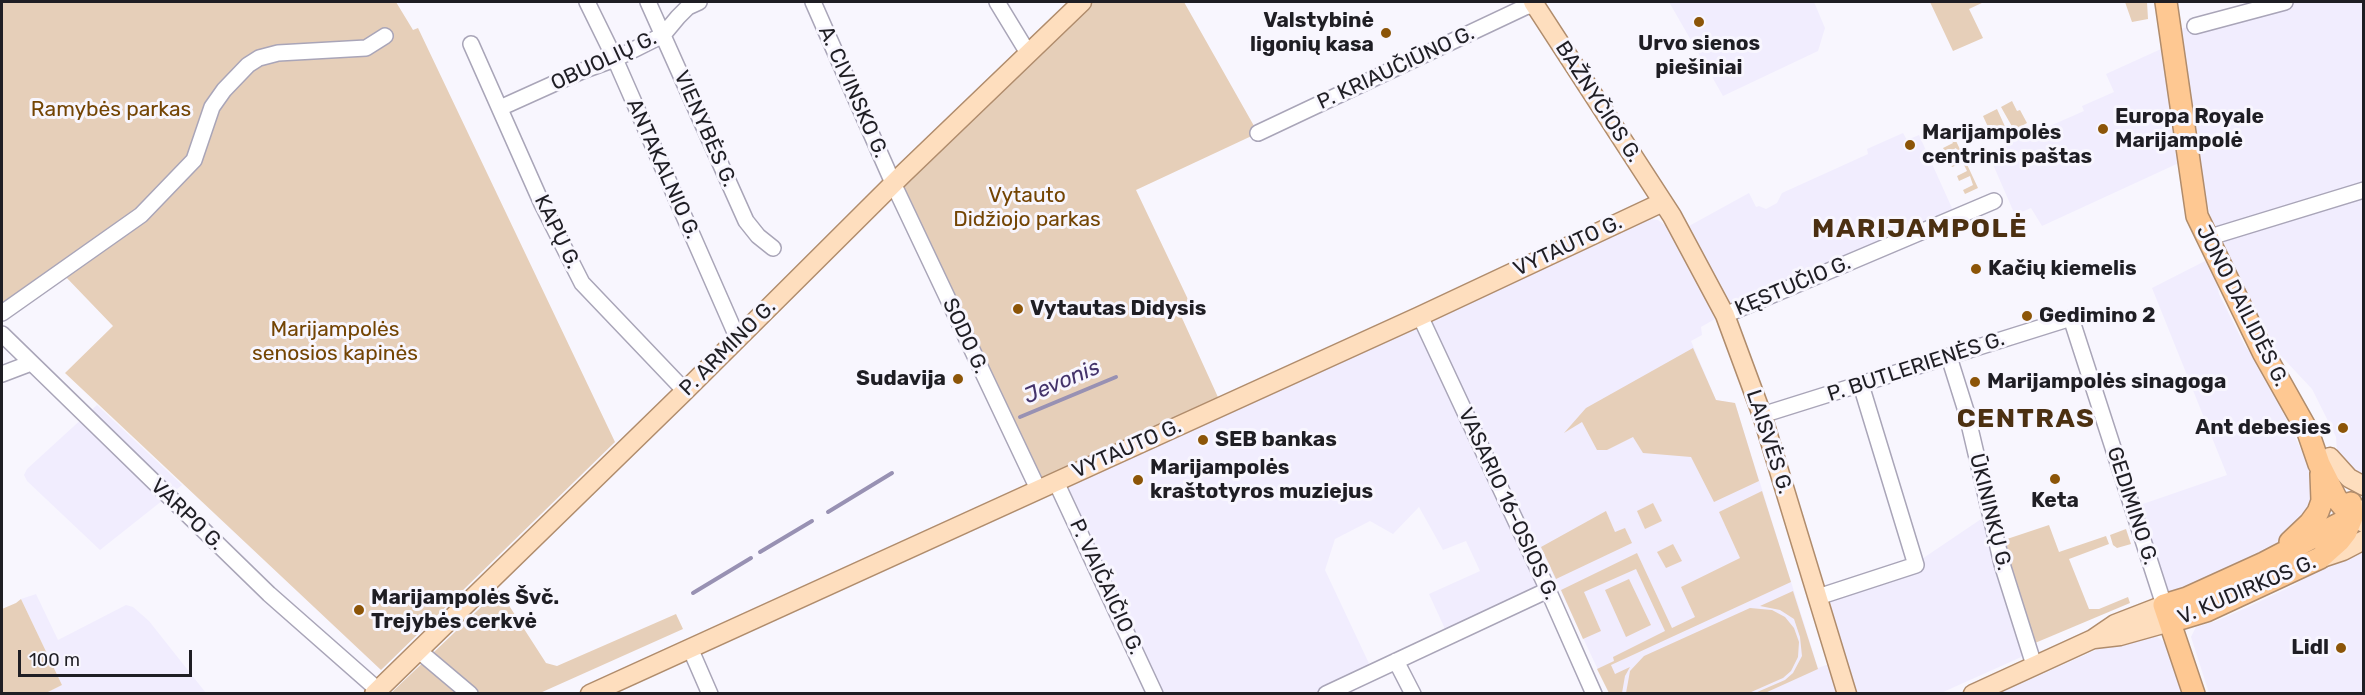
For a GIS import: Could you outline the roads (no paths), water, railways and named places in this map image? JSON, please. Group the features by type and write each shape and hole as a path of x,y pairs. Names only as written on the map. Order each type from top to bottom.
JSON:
{"highway":[{"name":"JONO DAILIDĖS G.","path":"2166,2 2197,216 2263,352 2325,460"},
{"path":"2325,460 2336,498 2360,516"},
{"path":"2264,563 2296,537 2318,512 2323,491 2325,460"},
{"path":"2320,558 2340,541 2360,516"},
{"path":"2167,614 2187,598 2360,516"},
{"name":"V. KUDIRKOS G.","path":"2167,614 2206,611 2320,558"},
{"name":"GEDIMINO G.","path":"2167,614 2194,693"}],"main road":[{"name":"P. ARMINO G.","path":"376,692 685,392 737,337 893,183 1082,2"},
{"name":"BAŽNYČIOS G.","path":"1534,3 1663,201"},
{"name":"LAISVĖS G.","path":"1663,201 1725,315 1761,415 1847,693"},
{"name":"VYTAUTO G.","path":"590,693 1420,316 1663,201"},
{"path":"2325,460 2364,486"},
{"name":"V. KUDIRKOS G.","path":"2320,558 2343,551 2364,540"},
{"name":"V. KUDIRKOS G.","path":"1973,693 2093,639 2120,636 2167,614"}],"street":[{"name":"ANTAKALNIO G.","path":"587,2 615,59 737,337"},
{"name":"VIENYBĖS G.","path":"648,2 746,221 758,236 773,248"},
{"name":"OBUOLIŲ G.","path":"500,108 582,71 615,59 663,35 678,16 688,7 699,2"},
{"name":"A. CIVINSKO G.","path":"813,2 893,183"},
{"path":"997,2 1028,52"},
{"path":"2194,26 2285,2"},
{"name":"P. KRIAUČIŪNO G.","path":"1258,133 1534,3"},
{"path":"2,313 141,215 194,160 212,106 248,65 259,58 278,53 366,48 386,36"},
{"name":"KAPŲ G.","path":"471,44 542,204 582,283 685,392"},
{"name":"SODO G.","path":"893,183 1038,489"},
{"path":"2207,238 2364,189"},
{"name":"KĘSTUČIO G.","path":"1725,315 1994,201"},
{"name":"VASARIO 16-OSIOS G.","path":"1420,316 1594,693"},
{"name":"P. BUTLERIENĖS G.","path":"1761,415 2071,318"},
{"name":"GEDIMINO G.","path":"2071,318 2167,614"},
{"name":"VARPO G.","path":"2,334 269,594 376,692"},
{"name":"ŪKININKŲ G.","path":"1949,357 1966,411 2002,564 2034,665"},
{"path":"2,374 32,363"},
{"path":"1818,597 1916,565 1861,385"},
{"name":"P. VAIČAIČIO G.","path":"1056,482 1155,693"},
{"path":"1326,693 1548,590"},
{"path":"690,648 710,693"},
{"path":"419,651 470,693"},
{"path":"1396,661 1413,693"}],"waterway":[{"name":"Jevonis","path":"1020,417 1116,377"},
{"name":"Jevonis","path":"828,512 892,473"},
{"name":"Jevonis","path":"760,552 812,521"},
{"name":"Jevonis","path":"693,593 751,558"}],"place":[{"name":"Urvo sienos piešiniai","path":"1699,22"},
{"name":"Valstybinė ligonių kasa","path":"1386,33"},
{"name":"Europa Royale Marijampolė","path":"2103,129"},
{"name":"Marijampolės centrinis paštas","path":"1910,145"},
{"name":"Kačių kiemelis","path":"1976,269"},
{"name":"Vytautas Didysis","path":"1018,309"},
{"name":"Gedimino 2","path":"2027,316"},
{"name":"Sudavija","path":"958,379"},
{"name":"Marijampolės sinagoga","path":"1975,382"},
{"name":"Ant debesies","path":"2343,428"},
{"name":"SEB bankas","path":"1203,440"},
{"name":"Keta","path":"2055,479"},
{"name":"Marijampolės kraštotyros muziejus","path":"1138,480"},
{"name":"Marijampolės Švč. Trejybės cerkvė","path":"359,610"},
{"name":"Lidl","path":"2341,648"}],"district":[{"name":"MARIJAMPOLĖ","path":"1920,229"},
{"name":"CENTRAS","path":"2026,419"}],"park label":[{"name":"Ramybės parkas","path":"111,110"},
{"name":"Vytauto Didžiojo parkas","path":"1027,208"},
{"name":"Marijampolės senosios kapinės","path":"335,342"}]}
